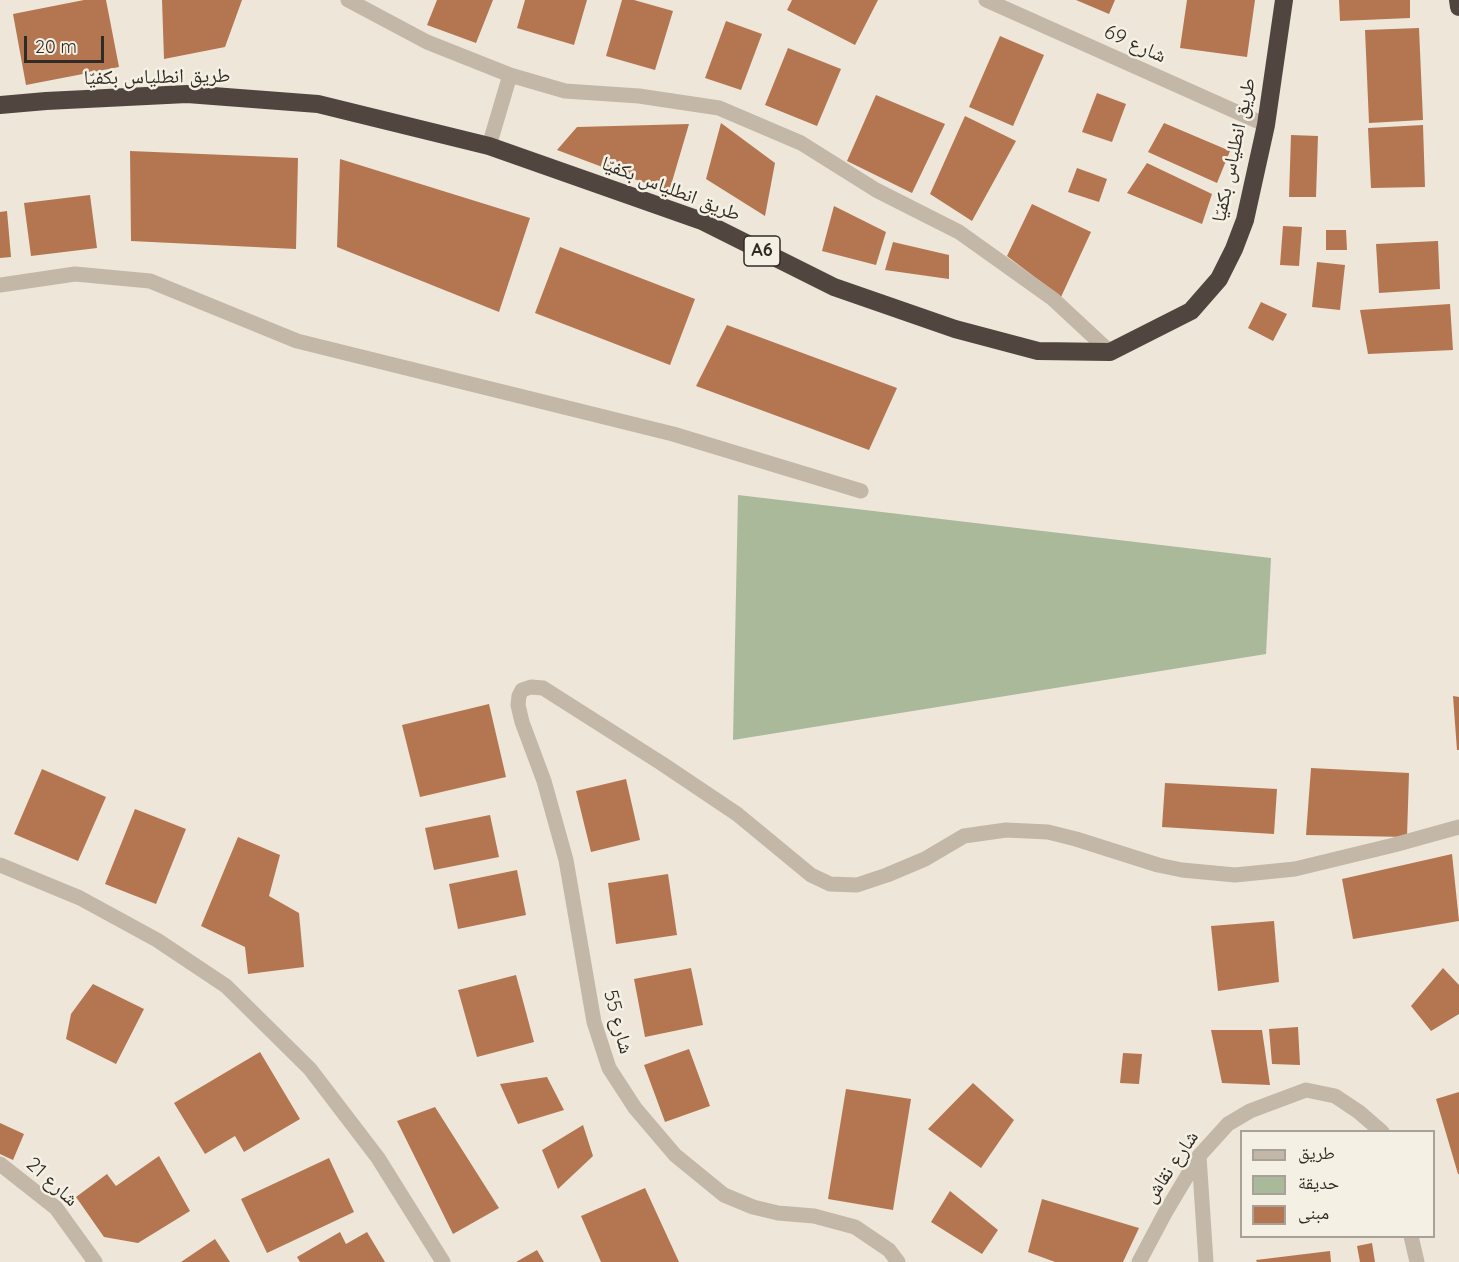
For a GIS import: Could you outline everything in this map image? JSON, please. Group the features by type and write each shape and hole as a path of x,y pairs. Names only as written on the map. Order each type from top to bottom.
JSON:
{"highway":[{"name":"طريق انطلياس بكفيّا","path":"0,105 187,94 318,104 489,146 702,221 834,287 955,329 1038,351 1110,352 1191,311 1219,279 1234,249 1245,220 1266,125 1284,0"},
{"path":"1458,0 1459,7"}],"street":[{"path":"348,0 427,42 510,75 565,91 639,96 719,108 801,143 876,190 959,232 1053,299 1110,352"},
{"name":"شارع 69","path":"986,0 1266,125"},
{"path":"489,146 510,75"},
{"path":"0,285 75,274 150,281 297,341 673,434 861,491"},
{"name":"شارع 55","path":"898,1262 889,1250 855,1227 814,1216 778,1213 753,1207 724,1195 675,1155 635,1108 609,1068 594,1022 566,860 544,781 518,705 522,690 531,687 543,688 736,814 811,875 830,884 856,885 867,882 925,859 964,836 1006,830 1048,832 1158,865 1182,870 1235,875 1295,869 1459,827"},
{"path":"0,865 80,898 157,940 226,986 310,1069 378,1158 443,1262"},
{"name":"شارع نقاش","path":"1139,1262 1199,1156 1228,1124 1250,1111 1306,1090 1335,1096 1381,1130"},
{"path":"1199,1156 1206,1262"},
{"name":"شارع 21","path":"0,1164 56,1208 95,1262"},
{"path":"1411,1238 1417,1262"}],"green space":[{"path":"738,495 1271,558 1266,654 733,740"}],"building":[{"path":"84,0 106,0 119,67 26,85 13,14"},
{"path":"162,0 242,0 225,47 164,59"},
{"path":"437,0 493,0 476,43 427,25"},
{"path":"525,0 587,0 574,45 517,28"},
{"path":"622,0 634,0 673,11 655,70 606,56"},
{"path":"792,0 878,0 855,45 787,10"},
{"path":"1076,0 1115,0 1109,14"},
{"path":"1187,0 1255,0 1247,57 1180,48"},
{"path":"1339,0 1410,0 1410,18 1340,21"},
{"path":"726,21 762,34 741,90 705,78"},
{"path":"1419,28 1423,120 1369,123 1365,30"},
{"path":"1000,36 1044,55 1013,126 969,107"},
{"path":"788,48 841,69 817,126 765,105"},
{"path":"1097,93 1126,104 1112,142 1082,132"},
{"path":"876,95 945,124 912,193 847,161"},
{"path":"965,116 1016,141 972,221 930,194"},
{"path":"721,123 775,163 765,216 706,179"},
{"path":"1164,123 1230,151 1217,183 1148,152"},
{"path":"689,124 669,192 557,150 577,127"},
{"path":"1423,125 1425,187 1371,188 1368,128"},
{"path":"1291,135 1318,136 1316,197 1289,197"},
{"path":"130,151 298,158 296,249 131,241"},
{"path":"340,159 530,218 499,312 337,247"},
{"path":"1147,163 1212,194 1202,224 1127,193"},
{"path":"1077,168 1107,179 1099,202 1068,192"},
{"path":"90,195 97,248 31,256 24,203"},
{"path":"1032,204 1091,232 1061,297 1007,256"},
{"path":"834,206 886,232 876,265 822,251"},
{"path":"7,211 11,257 0,258 0,212"},
{"path":"1283,226 1302,227 1299,266 1280,265"},
{"path":"1326,230 1346,230 1347,250 1326,250"},
{"path":"1438,241 1440,289 1379,293 1376,244"},
{"path":"893,242 949,255 949,279 885,270"},
{"path":"560,247 695,299 670,365 535,313"},
{"path":"1317,262 1345,265 1340,310 1312,307"},
{"path":"1261,302 1287,314 1273,341 1248,328"},
{"path":"1450,304 1453,350 1368,354 1360,310"},
{"path":"727,325 897,388 869,450 696,386"},
{"path":"1453,696 1459,697 1459,750 1457,750"},
{"path":"489,704 506,777 420,797 402,725"},
{"path":"1311,768 1409,773 1407,837 1306,835"},
{"path":"42,769 106,797 78,861 14,834"},
{"path":"626,779 640,840 591,852 576,791"},
{"path":"1165,783 1277,789 1274,834 1162,827"},
{"path":"135,809 186,829 156,904 105,884"},
{"path":"490,815 499,857 434,870 425,828"},
{"path":"238,837 280,855 269,896 299,913 304,967 248,974 245,947 201,926"},
{"path":"1452,854 1459,921 1353,939 1342,879"},
{"path":"517,870 526,915 458,929 449,884"},
{"path":"668,874 677,935 616,944 608,883"},
{"path":"1274,921 1279,982 1218,991 1211,926"},
{"path":"691,968 703,1025 645,1037 634,979"},
{"path":"1443,968 1459,985 1459,1014 1431,1031 1411,1006"},
{"path":"516,975 534,1042 477,1057 458,990"},
{"path":"93,984 144,1009 116,1064 66,1039 71,1014"},
{"path":"1298,1027 1300,1065 1272,1064 1269,1029"},
{"path":"1211,1030 1262,1030 1270,1085 1222,1083"},
{"path":"689,1049 710,1106 665,1122 644,1065"},
{"path":"260,1052 300,1119 244,1152 235,1136 205,1154 174,1103"},
{"path":"1123,1053 1142,1054 1139,1084 1120,1083"},
{"path":"547,1077 564,1110 518,1124 500,1084"},
{"path":"973,1083 1014,1120 981,1168 928,1129"},
{"path":"846,1089 911,1099 893,1210 828,1199"},
{"path":"1459,1092 1459,1174 1458,1174 1436,1099"},
{"path":"435,1107 499,1208 453,1234 397,1121"},
{"path":"0,1123 24,1134 13,1160 0,1154"},
{"path":"583,1125 593,1156 558,1189 542,1150"},
{"path":"159,1156 190,1211 138,1243 104,1237 76,1197 107,1174 116,1186"},
{"path":"329,1158 354,1212 267,1253 241,1199"},
{"path":"645,1188 679,1262 601,1262 581,1216"},
{"path":"950,1191 998,1230 982,1254 931,1222"},
{"path":"1042,1199 1139,1228 1123,1262 1055,1262 1028,1252"},
{"path":"340,1232 346,1244 367,1232 385,1262 300,1262 297,1257"},
{"path":"215,1239 230,1262 181,1262"},
{"path":"1372,1243 1375,1262 1360,1262 1357,1246"},
{"path":"537,1250 544,1262 516,1262"},
{"path":"1330,1251 1331,1262 1257,1262 1256,1260"}]}
